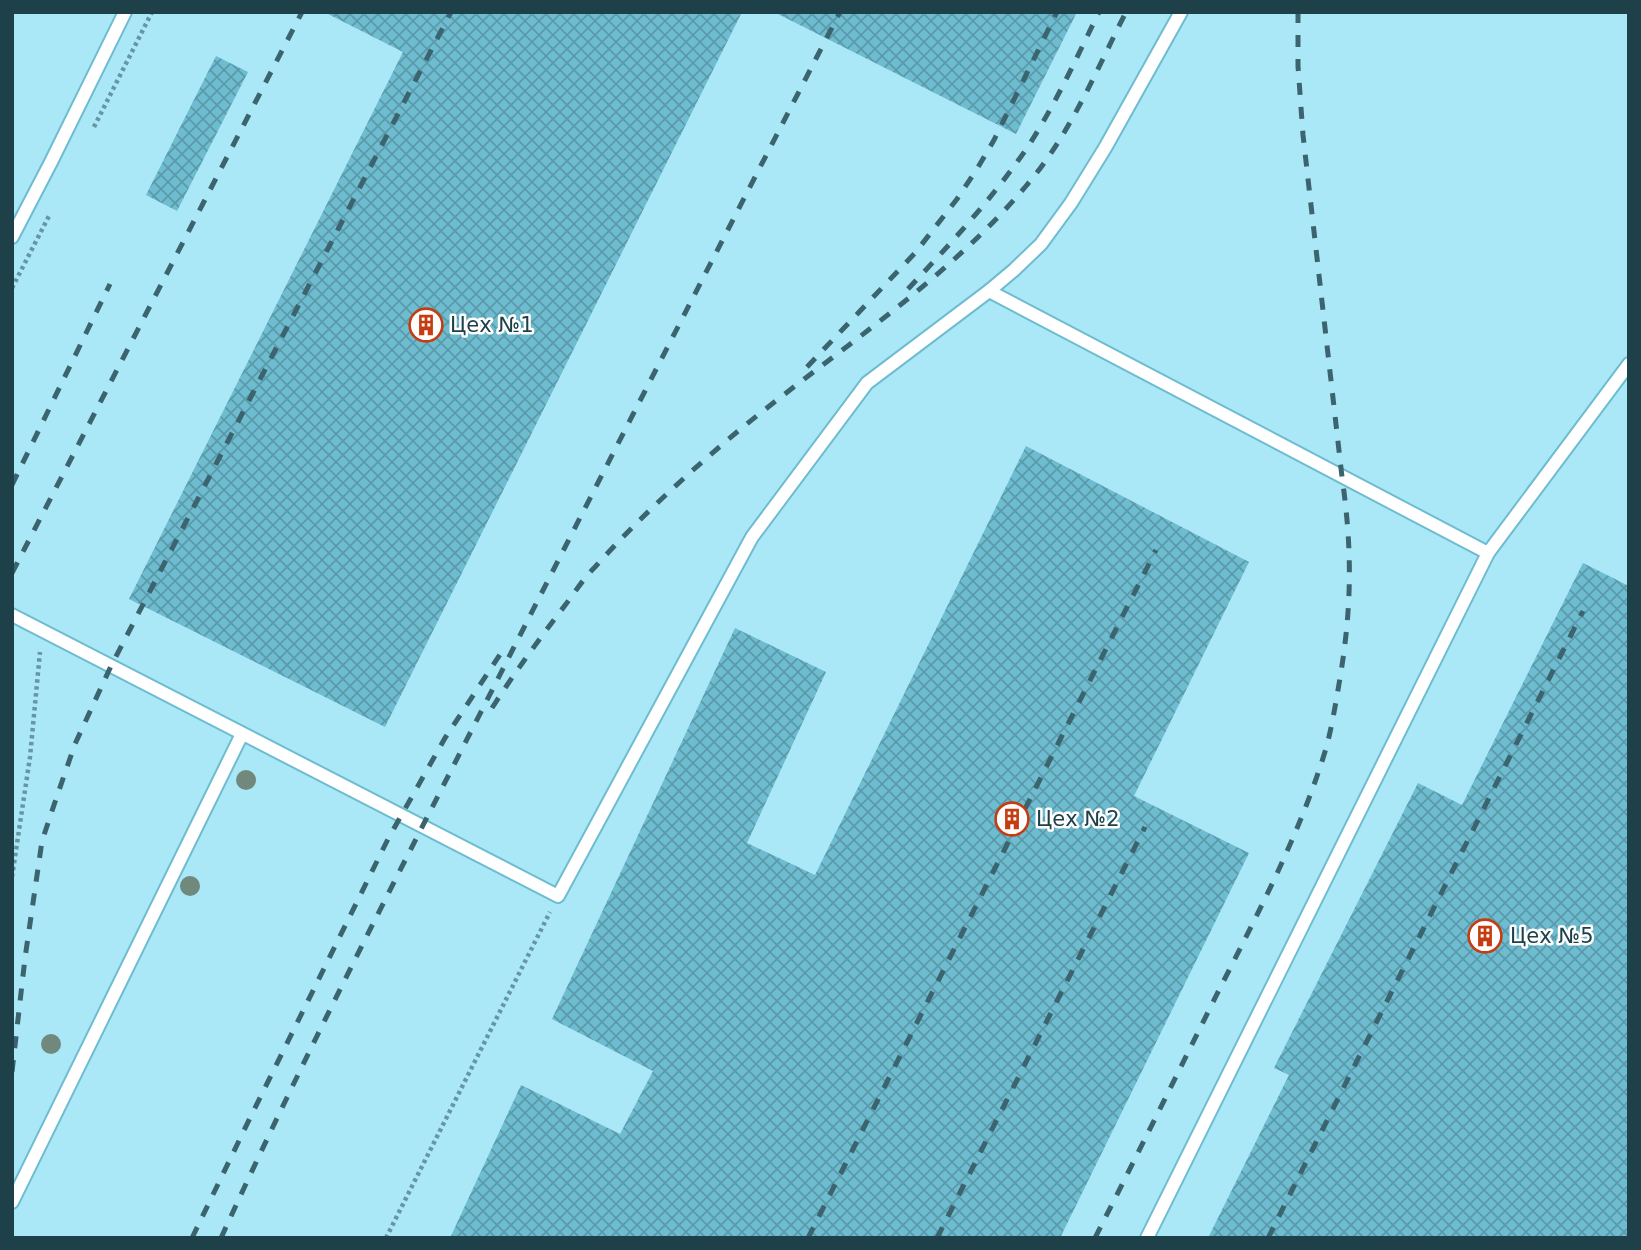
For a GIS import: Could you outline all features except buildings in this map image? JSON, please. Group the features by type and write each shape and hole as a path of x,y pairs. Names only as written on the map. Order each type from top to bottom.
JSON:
{"lane":[{"path":"12,237 125,12"},
{"path":"12,615 558,896 752,537 867,383 989,291 1041,244 1105,148 1181,12"},
{"path":"989,291 1488,553"},
{"path":"1147,1238 1488,553 1629,364"},
{"path":"12,1202 242,733"}],"path":[{"path":"12,877 30,757 41,631"},
{"path":"386,1238 558,896"}],"railway":[{"path":"12,573 302,12"},
{"path":"12,1072 42,841 75,744 111,666 451,12"},
{"path":"221,1238 383,904 840,12"},
{"path":"807,367 915,253 957,199 994,140 1057,12"},
{"path":"908,289 956,237 1016,164 1039,129 1099,12"},
{"path":"492,708 583,580 646,514 737,432 887,315 960,254 1026,186 1069,124 1126,12"},
{"path":"1095,1238 1291,842 1327,745 1341,672 1349,598 1348,527 1303,135 1298,66 1298,12"},
{"path":"12,485 110,284"},
{"path":"808,1238 1156,550"},
{"path":"1268,1238 1583,611"},
{"path":"192,1238 388,839 445,738 503,650"},
{"path":"937,1238 1145,827"}],"place":[{"name":"Цех №1","path":"426,325"},
{"name":"Цех №2","path":"1012,819"},
{"name":"Цех №5","path":"1485,936"}]}
